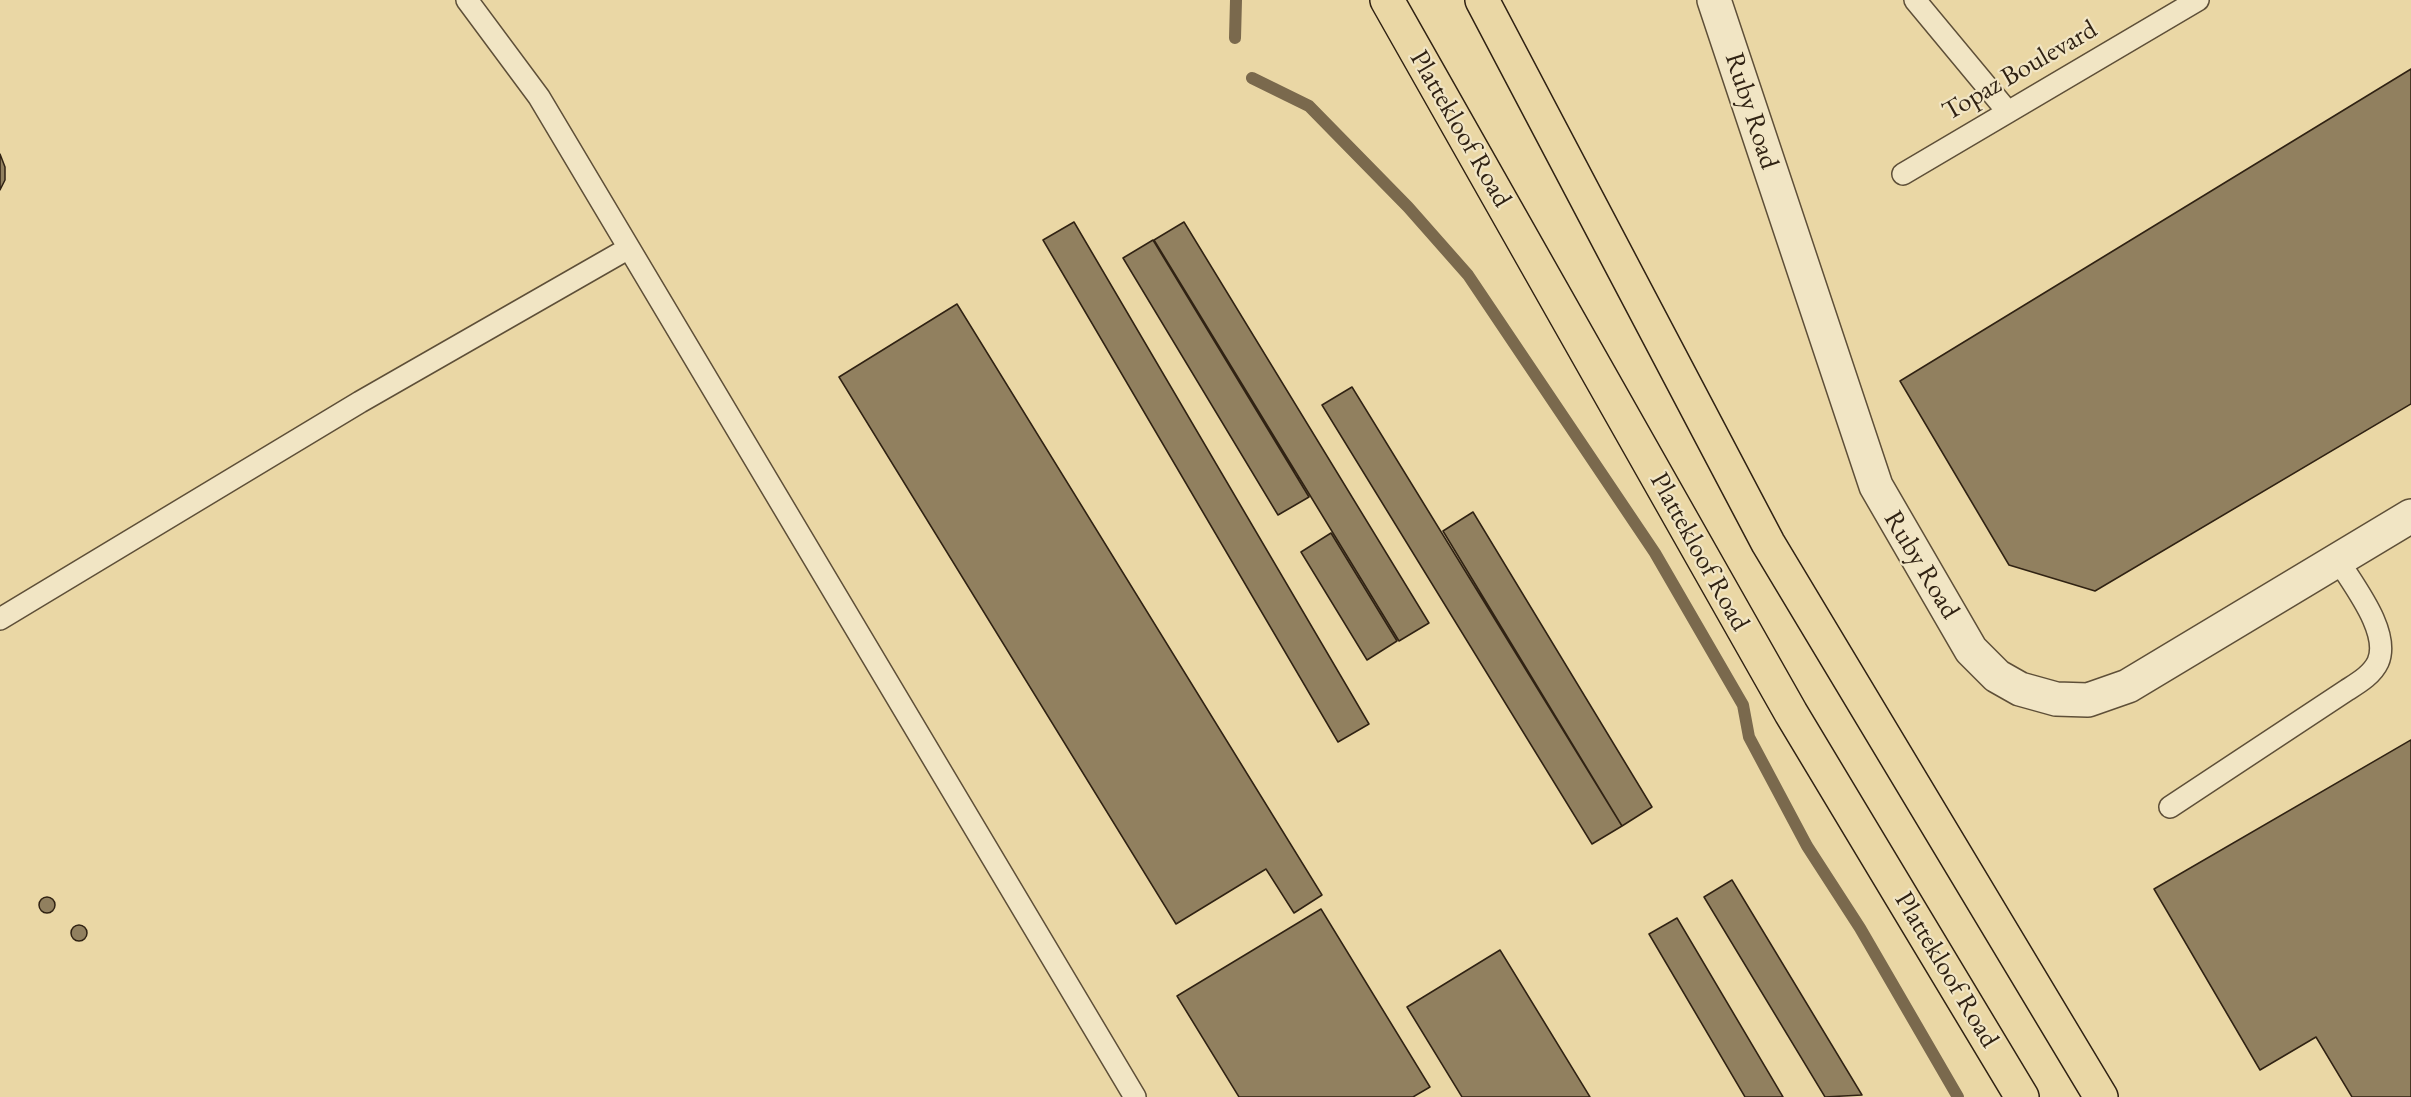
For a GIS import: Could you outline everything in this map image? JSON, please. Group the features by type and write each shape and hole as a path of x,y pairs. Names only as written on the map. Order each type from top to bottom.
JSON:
{"main road":[{"name":"Plattekloof Road","path":"1387,0 1791,713 2022,1097"},
{"path":"1482,0 1768,543 2100,1097"}],"street":[{"name":"Ruby Road","path":"1714,0 1876,486 1971,650 1997,676 2020,689 2056,699 2088,699 2128,686 2411,516"}],"lane":[{"path":"467,0 539,97 1135,1097"},
{"path":"1915,0 2008,112"},
{"name":"Topaz Boulevard","path":"1903,174 2198,0"},
{"path":"0,619 360,402 629,248"},
{"path":"2170,807 2366,677 2378,662 2380,633 2338,560"}],"building":[{"path":"2411,69 2411,404 2095,591 2009,565 1900,381"},
{"path":"0,154 5,167 5,180 0,190"},
{"path":"1074,222 1369,724 1338,742 1043,240"},
{"path":"1184,222 1429,623 1399,641 1154,240"},
{"path":"1153,240 1309,497 1278,515 1123,258"},
{"path":"957,304 1322,895 1294,913 1266,869 1176,924 839,377"},
{"path":"1352,387 1622,826 1592,844 1322,405"},
{"path":"1473,512 1652,807 1622,826 1443,531"},
{"path":"1331,533 1397,641 1367,660 1301,552"},
{"path":"2411,740 2411,1097 2352,1097 2316,1037 2260,1070 2154,889"},
{"path":"1732,880 1862,1095 1825,1097 1704,897"},
{"path":"47,897 53,899 55,905 53,911 47,913 41,911 39,905 41,899"},
{"path":"1321,909 1430,1087 1413,1097 1239,1097 1177,996"},
{"path":"1677,918 1783,1097 1745,1097 1649,934"},
{"path":"79,925 85,927 87,933 85,939 79,941 73,939 71,933 73,927"},
{"path":"1500,950 1590,1097 1462,1097 1407,1007"}],"waterway":[{"path":"1235,38 1236,0"},
{"path":"1252,78 1309,106 1408,207 1468,275 1655,553 1743,705 1749,737 1807,846 1860,928 1958,1097"}]}
